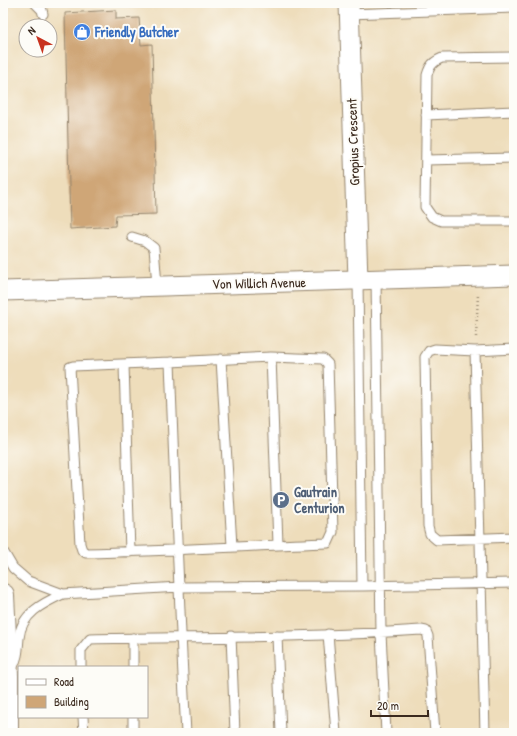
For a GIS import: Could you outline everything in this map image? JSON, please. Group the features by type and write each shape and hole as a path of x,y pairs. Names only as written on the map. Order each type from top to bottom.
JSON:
{"street":[{"name":"Gropius Crescent","path":"349,8 367,280"},
{"name":"Von Willich Avenue","path":"3,291 514,274"},
{"path":"3,595 7,676 7,733"}],"lane":[{"path":"35,3 42,10 43,14"},
{"path":"349,8 514,8"},
{"path":"514,57 442,58 434,61 429,67 427,75 425,207 432,217 441,221 454,223 514,221"},
{"path":"426,115 514,111"},
{"path":"426,160 514,158"},
{"path":"132,237 145,241 154,248 157,285"},
{"path":"367,280 386,733"},
{"path":"362,586 367,280"},
{"path":"514,349 475,351 435,350 429,352 425,357 428,526 430,534 437,540 479,537 514,537"},
{"path":"475,351 485,733"},
{"path":"271,357 278,544"},
{"path":"271,357 323,359 328,364 333,532 328,543 232,546 177,551 86,553 82,550 80,544 70,370 73,366 124,365 221,359 271,357"},
{"path":"221,359 232,546"},
{"path":"170,362 186,733"},
{"path":"124,365 130,552"},
{"path":"3,551 13,568 28,581 63,594 179,587 381,586 514,583"},
{"path":"7,676 15,664 18,654 19,635 22,624 33,610 63,594"},
{"path":"81,666 81,650 90,639 277,636 381,633 421,630 426,631 428,636 435,733"},
{"path":"328,634 336,733"},
{"path":"232,636 235,733"},
{"path":"277,636 281,733"},
{"path":"133,638 133,666"},
{"path":"83,718 84,733"},
{"path":"133,718 133,733"}],"path":[{"path":"475,351 480,276"}],"building":[{"path":"116,10 116,19 139,18 141,45 152,44 156,214 116,215 115,226 70,229 65,13"}],"place":[{"name":"Friendly Butcher","path":"82,32"},
{"name":"Gautrain Centurion","path":"281,500"}]}
